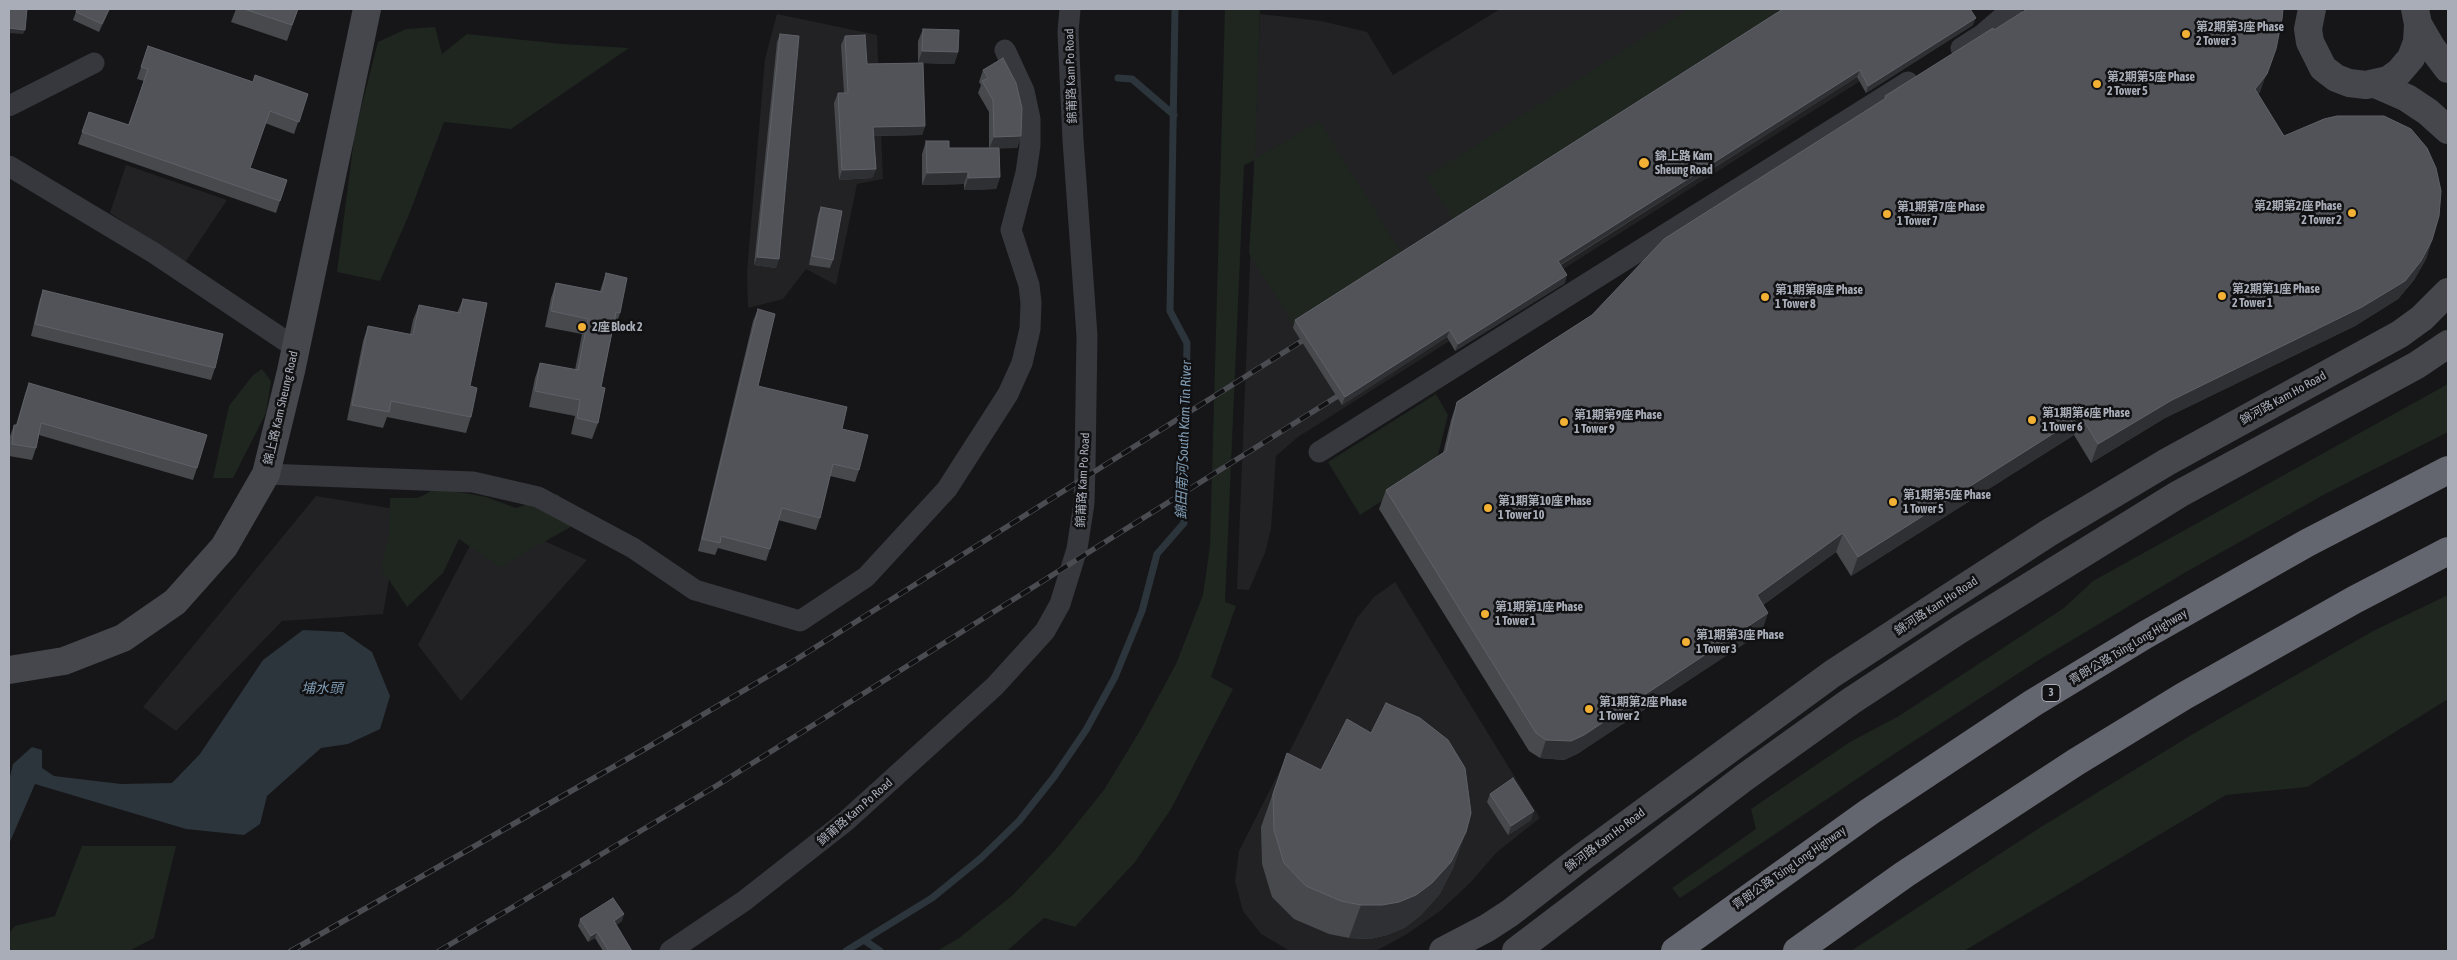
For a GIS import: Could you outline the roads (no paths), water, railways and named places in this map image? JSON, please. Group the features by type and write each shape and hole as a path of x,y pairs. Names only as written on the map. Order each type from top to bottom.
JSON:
{"highway":[{"name":"青朗公路 Tsing Long Highway","path":"1675,951 1869,812 2033,704 2145,635 2307,543 2448,470"},
{"path":"1797,951 1905,874 2076,762 2235,667 2354,600 2448,551"}],"main road":[{"name":"錦上路 Kam Sheung Road","path":"9,670 64,661 123,638 175,602 224,547 266,474 296,348 367,9"},
{"path":"2312,9 2308,29 2310,42 2323,68 2336,78 2349,83 2375,84 2388,80 2399,72 2411,58 2417,42 2417,13"},
{"path":"2417,13 2424,36 2448,69"},
{"path":"2375,84 2407,98 2428,112 2448,130"},
{"name":"錦河路 Kam Ho Road","path":"1443,951 1495,923 1832,674 1934,607 2050,532 2167,462 2400,334 2422,318 2448,292"},
{"path":"1516,951 1603,883 1753,771 1851,701 1959,630 2179,494 2417,365 2448,344"}],"street":[{"name":"錦莆路 Kam Po Road","path":"670,951 744,901 846,821 995,686 1025,656 1045,631 1060,604 1077,549 1084,503 1085,465 1087,336 1073,140 1068,32 1070,9"},
{"path":"1944,59 1983,34 2012,9"},
{"path":"266,474 473,482 538,497 633,548 695,590 800,621 866,577 947,489 1008,394 1022,364 1030,329 1031,304 1029,285 1011,230 1026,173 1030,145 1030,119 1024,91 1005,50"},
{"path":"9,106 94,63"},
{"path":"1319,452 1923,73"},
{"path":"9,166 154,253 296,348"}],"water":[{"name":"埔水頭","path":"303,630 343,632 372,652 390,696 380,729 348,744 321,748 267,796 260,824 244,835 186,829 35,784 9,844 9,781 13,764 32,747 42,750 42,768 54,776 121,784 172,783 200,754 263,660"}],"waterway":[{"name":"錦田南河 South Kam Tin River","path":"846,951 932,898 981,858 1019,821 1054,777 1086,730 1115,677 1142,611 1157,554 1184,523 1187,343 1170,311 1175,9"},
{"path":"1118,78 1132,79 1174,115"},
{"path":"864,940 880,951"}],"railway":[{"path":"291,951 643,750 792,662 1313,334"},
{"path":"439,951 716,786 1349,389"}],"place":[{"name":"第2期第3座 Phase 2 Tower 3","path":"2186,34"},
{"name":"第2期第5座 Phase 2 Tower 5","path":"2097,84"},
{"name":"錦上路 Kam Sheung Road","path":"1644,163"},
{"name":"第2期第2座 Phase 2 Tower 2","path":"2352,213"},
{"name":"第1期第7座 Phase 1 Tower 7","path":"1887,214"},
{"name":"第2期第1座 Phase 2 Tower 1","path":"2222,296"},
{"name":"第1期第8座 Phase 1 Tower 8","path":"1765,297"},
{"name":"2座 Block 2","path":"582,327"},
{"name":"第1期第6座 Phase 1 Tower 6","path":"2032,420"},
{"name":"第1期第9座 Phase 1 Tower 9","path":"1564,422"},
{"name":"第1期第5座 Phase 1 Tower 5","path":"1893,502"},
{"name":"第1期第10座 Phase 1 Tower 10","path":"1488,508"},
{"name":"第1期第1座 Phase 1 Tower 1","path":"1485,614"},
{"name":"第1期第3座 Phase 1 Tower 3","path":"1686,642"},
{"name":"第1期第2座 Phase 1 Tower 2","path":"1589,709"}]}
